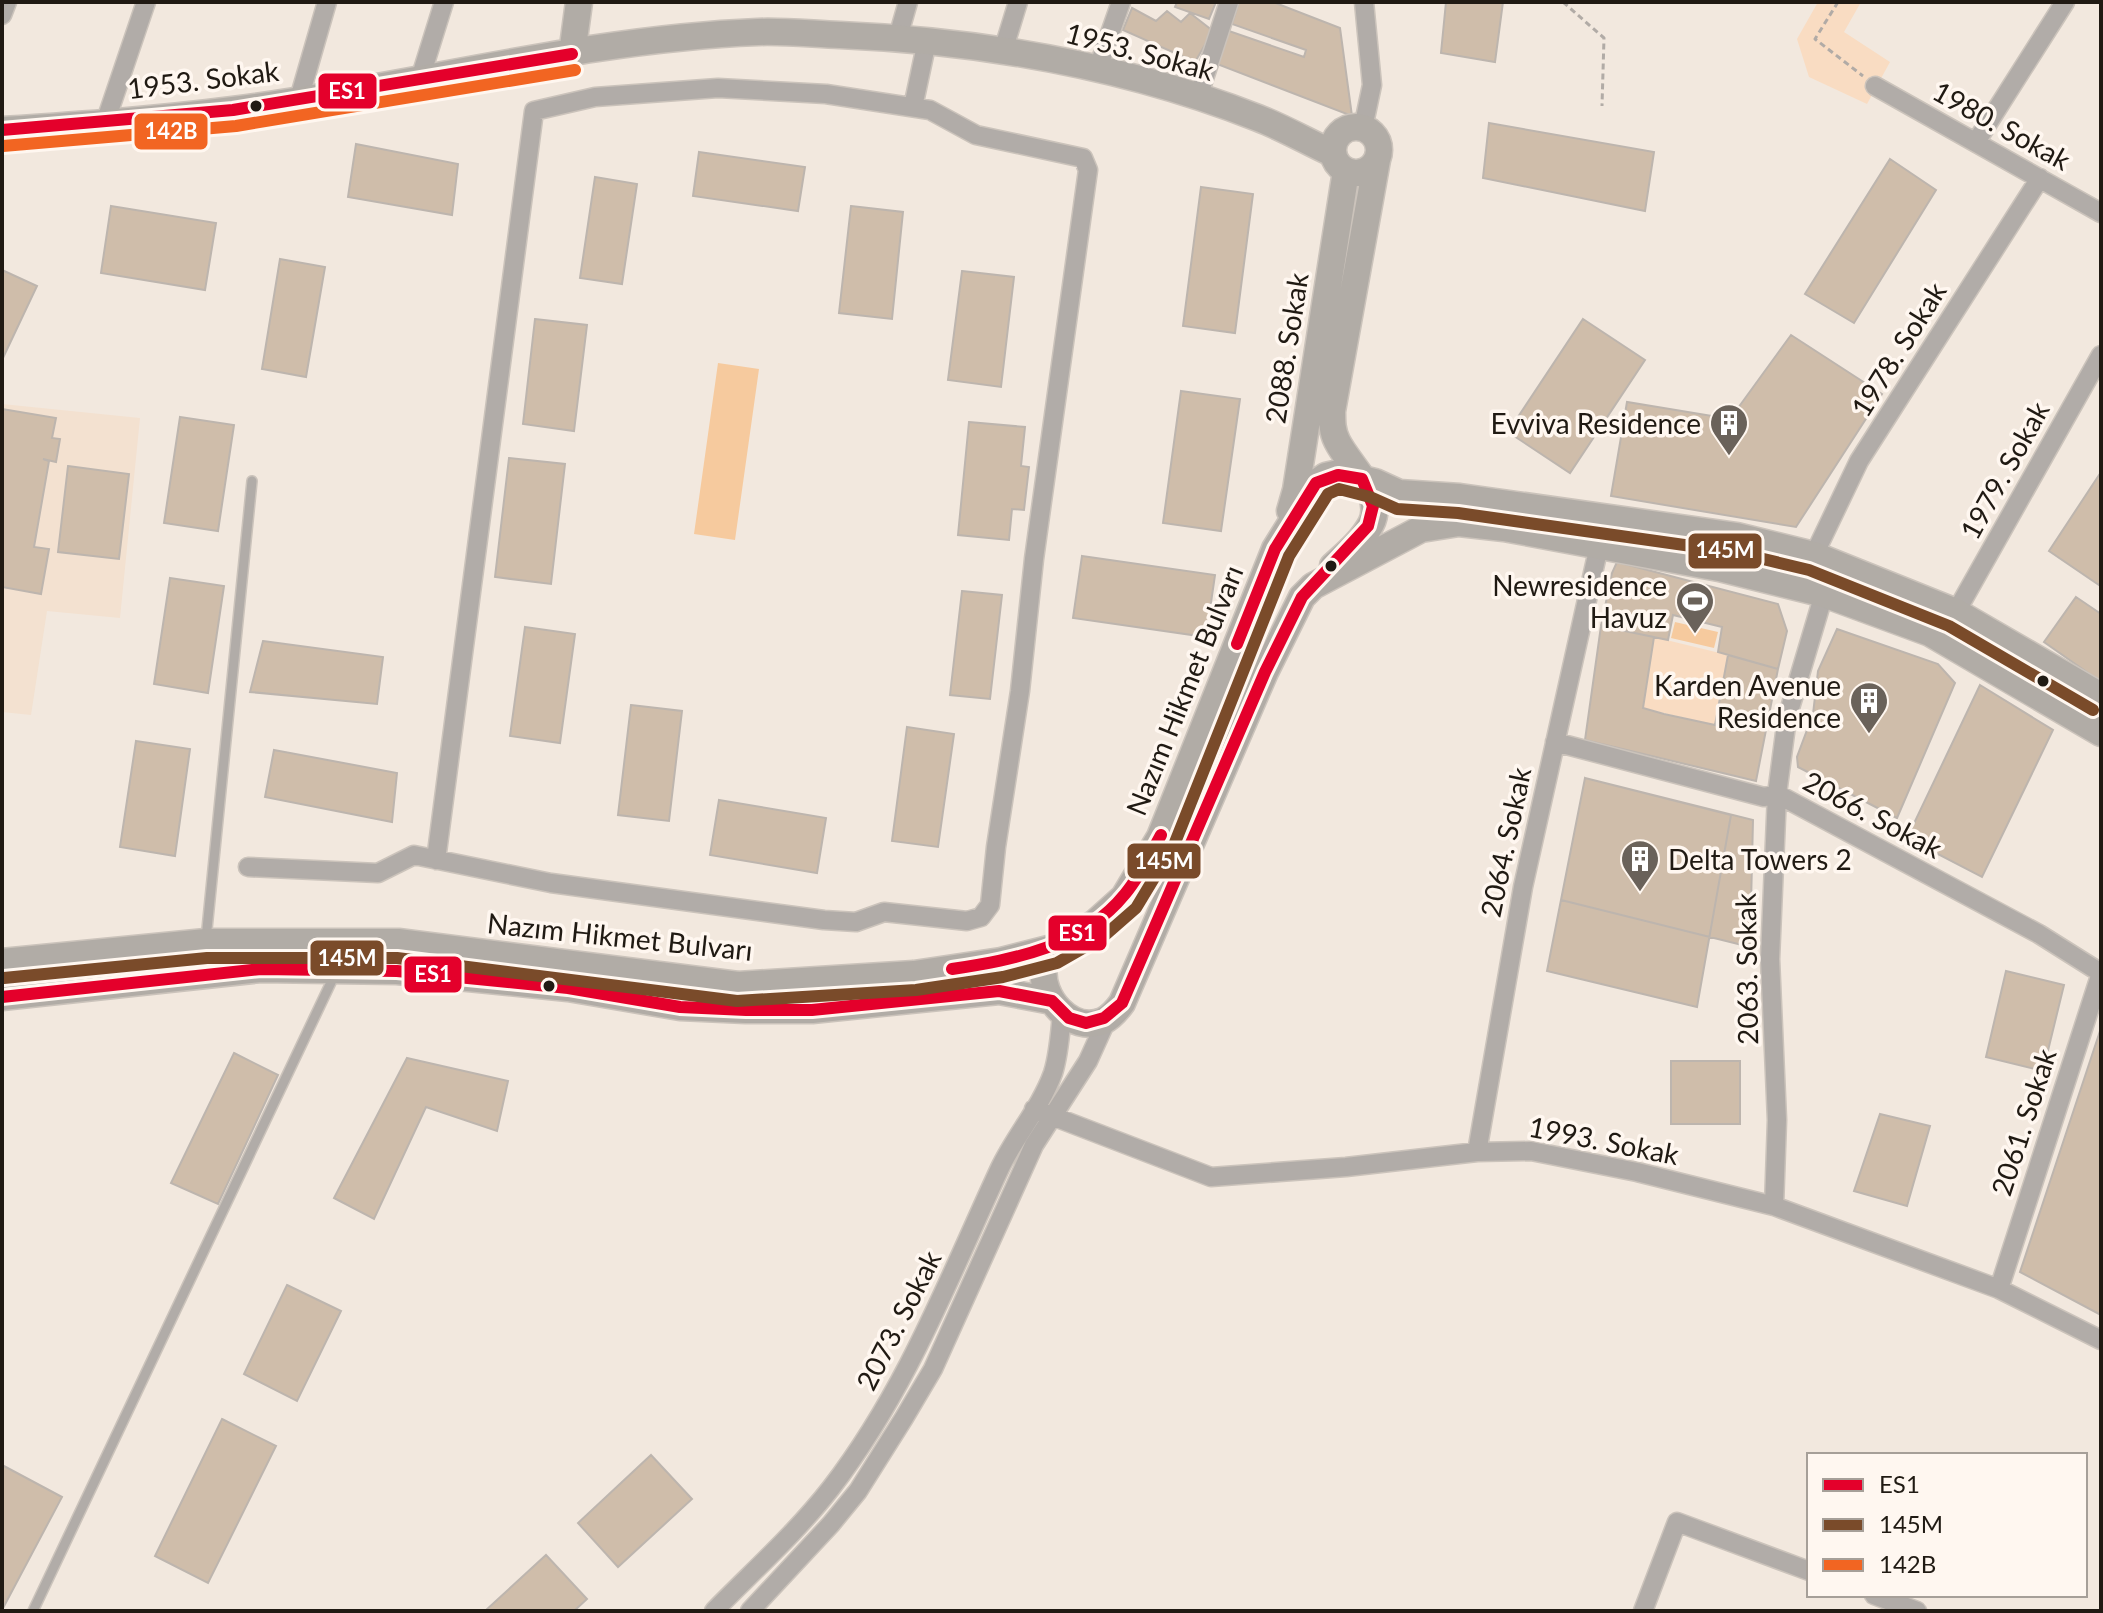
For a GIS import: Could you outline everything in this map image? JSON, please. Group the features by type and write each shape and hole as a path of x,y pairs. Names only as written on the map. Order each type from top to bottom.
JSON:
{"main road":[{"path":"572,54 579,2"},
{"name":"1953. Sokak","path":"2,130 233,110 666,38 761,32 898,37 1098,68 1346,146"},
{"path":"1107,1019 1122,1003 1265,672 1302,597 1372,523 1373,503 1362,479 1338,443 1332,428 1332,411 1377,160 1378,145 1375,137 1346,146 1360,173 1377,160"},
{"name":"2088. Sokak","path":"1283,534 1296,490 1346,146"},
{"name":"Nazım Hikmet Bulvarı","path":"2,962 206,942 398,942 738,985 914,974 1001,961 1052,948 1095,923 1124,897 1160,837 1283,534 1316,483 1326,476 1339,473 1399,493 1460,497 1737,536 1814,555 1956,612 2101,696"},
{"path":"1313,586 1421,529 1459,523 1504,528 1719,568 1824,594 1930,633 2101,733"},
{"path":"1930,633 1956,612"},
{"path":"1052,948 1044,965 1045,983 1057,1007"},
{"name":"Nazım Hikmet Bulvarı","path":"2,997 261,969 397,971 568,988 680,1007 746,1010 812,1010 999,991 1057,1007 1086,1024 1107,1019"}],"street":[{"path":"2,15 7,2"},
{"path":"105,123 146,2"},
{"path":"299,99 327,2"},
{"path":"420,79 444,2"},
{"path":"898,37 908,2"},
{"path":"1003,51 1018,2"},
{"path":"1098,68 1121,2"},
{"path":"1198,97 1229,2"},
{"path":"1346,146 1372,85 1364,2"},
{"path":"1976,142 2065,2"},
{"path":"913,107 927,41"},
{"name":"1980. Sokak","path":"1875,86 2101,213"},
{"path":"248,867 378,873 414,855 436,860 534,880 824,920 856,922 884,912 967,921 981,917 990,905 1020,691 1034,559 1088,170 1083,158 976,135 930,110 826,94 718,88 595,97 534,111 436,860"},
{"name":"1978. Sokak","path":"1814,555 1859,461 1912,363 2040,178"},
{"name":"1979. Sokak","path":"1956,612 2101,355"},
{"name":"2064. Sokak","path":"1477,1152 1523,887 1599,546"},
{"name":"2063. Sokak","path":"1774,1206 1777,1120 1770,959 1777,794 1787,718 1824,594"},
{"name":"2066. Sokak","path":"1555,742 1667,768 1764,797 1777,794 2039,934 2101,973"},
{"name":"2061. Sokak","path":"1999,1289 2101,973"},
{"name":"2073. Sokak","path":"750,1611 858,1491 933,1369 1034,1145 1059,1052 1057,1007"},
{"name":"2073. Sokak","path":"714,1611 806,1518 860,1447 925,1336 1000,1167 1088,1061 1107,1019"},
{"name":"1993. Sokak","path":"1042,1113 1211,1177 1346,1167 1477,1152 1531,1151 1637,1172 1774,1206 1999,1289 2101,1340"},
{"path":"1643,1611 1677,1522 1807,1570"},
{"path":"1879,1597 1917,1611"}],"lane":[{"path":"206,942 252,481"},
{"path":"33,1611 336,970"}],"path":[{"path":"1563,2 1604,38 1602,106"},
{"path":"1838,2 1815,39 1875,86"}],"shaded area":[{"path":"1818,2 1861,2 1844,32 1890,62 1867,104 1809,77 1797,39"},
{"path":"718,363 759,369 735,540 694,534"},
{"path":"2,404 140,418 120,618 47,611 31,715 2,712"},
{"name":"Newresidence Havuz","path":"1675,622 1718,632 1714,648 1671,638"},
{"path":"1654,637 1728,655 1715,725 1643,708"}],"building":[{"path":"1177,2 1216,2 1209,19 1175,7"},
{"path":"1239,2 1273,2 1340,28 1352,116 1217,64 1229,31 1304,57 1306,50 1232,24"},
{"path":"1446,2 1503,2 1495,62 1441,53"},
{"path":"1132,8 1156,21 1167,11 1181,22 1190,13 1213,31 1195,62 1123,30"},
{"path":"1489,123 1654,152 1645,211 1483,178"},
{"path":"356,144 458,164 452,215 348,197"},
{"path":"699,152 805,167 798,211 693,196"},
{"path":"1890,159 1936,190 1854,323 1805,294"},
{"path":"595,177 637,184 622,284 580,278"},
{"path":"1201,187 1253,194 1235,333 1183,326"},
{"path":"111,206 216,223 205,290 101,273"},
{"path":"851,206 903,212 892,319 839,313"},
{"path":"280,259 325,267 306,377 262,369"},
{"path":"2,270 37,286 2,360"},
{"path":"962,271 1014,277 1001,387 948,380"},
{"path":"535,319 587,325 574,431 523,424"},
{"path":"1583,319 1645,360 1570,473 1508,432"},
{"name":"Evviva Residence","path":"1791,335 1882,394 1796,527 1611,496 1627,402 1730,419"},
{"path":"1181,391 1240,399 1221,531 1163,523"},
{"path":"2,409 56,418 52,438 60,439 56,462 43,459 49,461 34,547 49,549 41,594 2,587"},
{"path":"180,417 234,425 218,531 164,523"},
{"path":"969,422 1025,427 1021,466 1029,467 1024,510 1012,509 1009,540 958,535"},
{"path":"509,458 565,464 551,584 495,577"},
{"path":"68,466 129,474 119,559 58,552"},
{"path":"2101,472 2101,581 2099,585 2049,551"},
{"path":"1082,556 1215,575 1206,637 1073,618"},
{"path":"1617,562 1778,604 1787,631 1778,669 1718,652 1722,627 1673,615 1668,640 1601,626"},
{"path":"170,578 224,586 208,693 154,684"},
{"path":"962,591 1002,595 990,699 950,695"},
{"path":"2076,597 2101,614 2101,682 2044,642"},
{"path":"1601,626 1654,637 1643,708 1664,714 1715,725 1728,655 1778,669 1756,781 1585,740"},
{"path":"525,627 575,634 560,743 510,736"},
{"name":"Karden Avenue Residence","path":"1837,629 1938,664 1955,683 1897,818 1798,767 1797,757 1813,714 1818,671"},
{"path":"263,641 383,657 377,704 250,692"},
{"path":"1980,685 2053,730 1982,877 1907,838"},
{"path":"631,705 682,711 669,821 618,815"},
{"path":"907,727 954,734 938,847 892,841"},
{"path":"136,741 190,749 175,856 120,847"},
{"path":"274,750 397,773 392,822 265,797"},
{"name":"Delta Towers 2","path":"1585,778 1753,820 1750,947 1561,900"},
{"name":"Delta Towers 2","path":"1585,778 1731,815 1697,1007 1547,971"},
{"path":"719,800 826,818 817,873 710,855"},
{"path":"2006,971 2064,985 2043,1071 1986,1057"},
{"path":"2101,1028 2101,1315 2020,1272"},
{"path":"234,1053 278,1075 218,1204 171,1183"},
{"path":"407,1058 508,1081 497,1131 426,1107 374,1219 334,1198"},
{"path":"1671,1061 1740,1061 1740,1124 1671,1124"},
{"path":"1880,1114 1930,1126 1907,1206 1854,1191"},
{"path":"287,1285 341,1311 297,1401 244,1374"},
{"path":"222,1419 276,1446 208,1583 155,1556"},
{"path":"651,1455 692,1499 618,1567 578,1523"},
{"path":"2,1465 62,1497 2,1610"},
{"path":"546,1555 587,1599 574,1611 485,1611"}],"transit line":[{"name":"ES1","path":"2,130 233,110 572,54"},
{"name":"142B","path":"3,146 236,126 575,70"},
{"name":"ES1","path":"1237,644 1275,549 1316,483 1338,475 1362,479"},
{"name":"ES1","path":"2,997 261,969 397,971 568,988 680,1007 746,1010 812,1010 999,991 1052,1001 1069,1018 1086,1023 1104,1018 1122,1003 1265,672 1302,597 1368,526 1373,506 1362,479"},
{"name":"145M","path":"4,978 207,958 397,958 737,1001 916,990 1003,977 1057,963 1104,936 1136,908 1174,845 1289,556 1328,494 1339,489 1370,497 1397,509 1458,513 1734,552 1809,570 1949,626 2093,710"},
{"name":"ES1","path":"952,969 1024,955 1089,927 1125,894 1161,835"}],"place":[{"name":"Evviva Residence","path":"1729,457"},
{"name":"Newresidence Havuz","path":"1695,635"},
{"name":"Karden Avenue Residence","path":"1869,735"},
{"name":"Delta Towers 2","path":"1640,893"}]}
